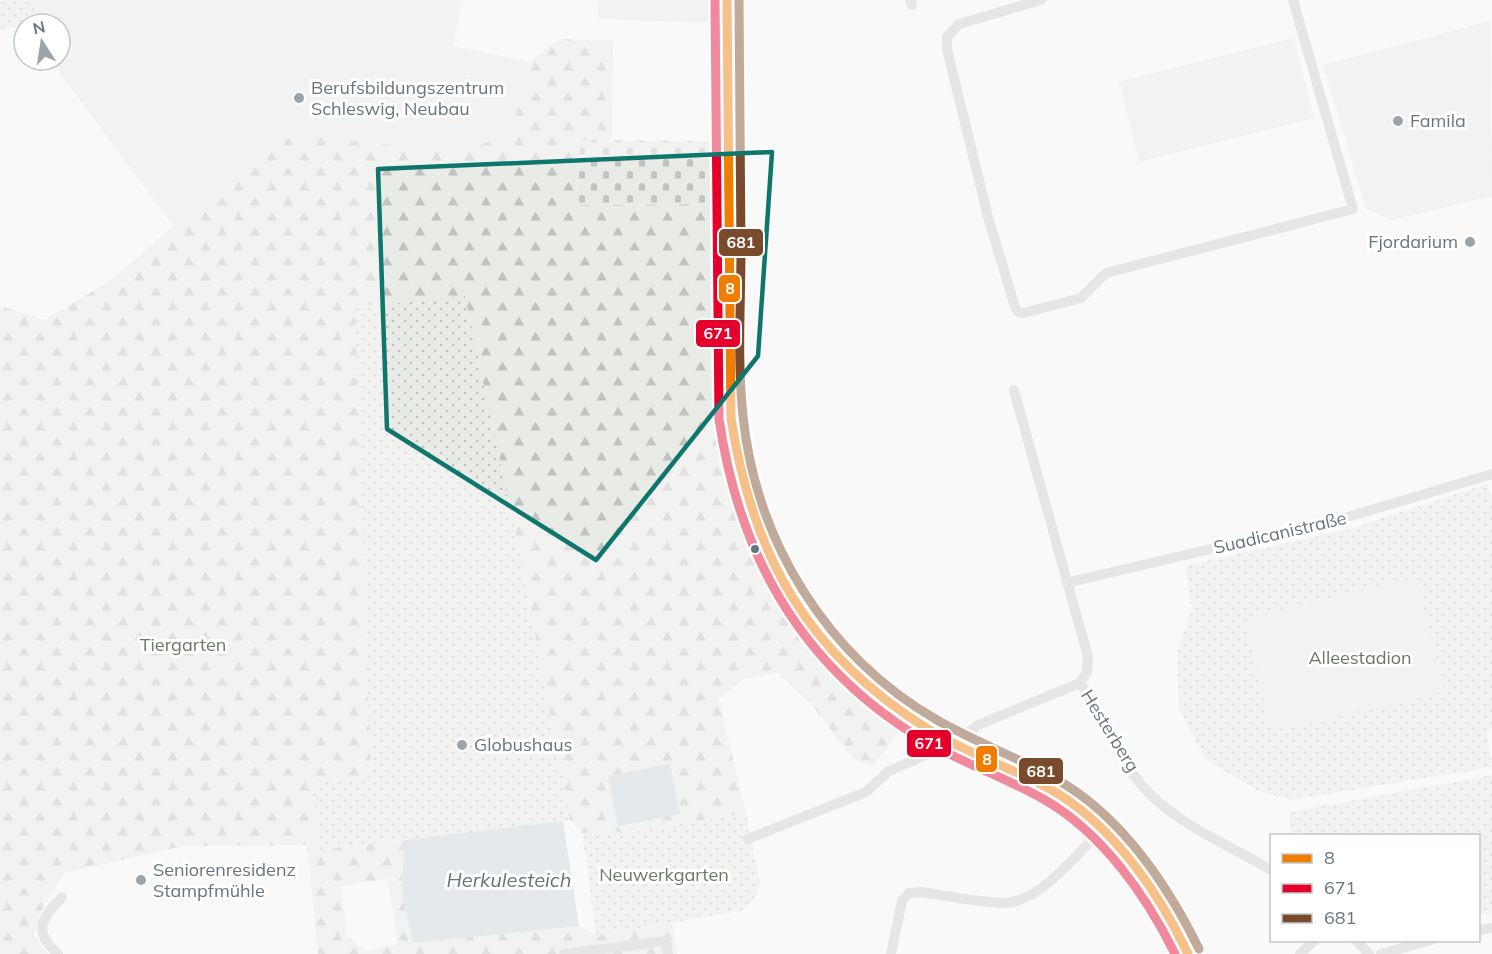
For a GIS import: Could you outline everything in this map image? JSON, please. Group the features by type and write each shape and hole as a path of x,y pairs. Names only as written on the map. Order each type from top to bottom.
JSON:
{"street":[{"path":"727,0 731,416 742,484 752,520 797,606 817,635 874,691 931,730 1056,793 1101,830 1140,874 1177,927 1188,954"},
{"path":"1041,0 959,24 947,37 947,49 988,218 1015,307 1018,312 1023,313 1081,298 1106,273 1353,209 1293,0"},
{"name":"Hesterberg","path":"1014,390 1088,657 1087,672 1080,683 1096,706 1113,743 1152,797 1173,814 1270,870"},
{"name":"Suadicanistraße","path":"1066,583 1351,516 1492,474"},
{"path":"748,839 866,792 889,771 956,742 978,725 1080,683"},
{"path":"891,954 902,901 909,893 921,892 1005,903 1022,900 1036,893 1101,830"},
{"path":"58,954 44,942 41,929 46,914 62,897"},
{"path":"564,954 666,941 668,954"},
{"path":"1300,954 1313,942"},
{"path":"1358,942 1369,954"},
{"path":"1381,954 1424,942"}],"highlighted area":[{"path":"772,152 758,356 596,560 387,429 378,169"}],"shaded area":[{"name":"Berufsbildungszentrum Schleswig, Neubau","path":"27,0 462,0 453,46 530,62 509,139 440,150 293,135 173,226 59,72 72,72 72,12 35,12"},
{"path":"599,0 715,0 715,23 598,19"},
{"path":"1490,21 1492,196 1392,220 1366,209 1323,65"}],"green space":[{"path":"0,0 27,0 36,12 12,12 12,28 0,31"},
{"path":"1294,38 1314,118 1139,162 1119,82"},
{"name":"Tiergarten","path":"559,39 613,41 612,140 581,140 575,205 721,204 720,333 724,423 739,508 752,547 786,604 816,643 865,694 903,726 872,767 852,758 813,706 778,673 743,679 719,700 746,813 633,832 582,833 570,820 519,549 465,296 355,307 371,776 313,783 318,850 404,840 402,894 413,943 579,926 596,935 672,923 677,954 318,954 307,845 184,846 64,873 39,915 34,935 48,954 0,954 0,306 45,320 110,281 173,226 293,135 440,150 509,139 530,62","holes":["388,879 398,944 364,951 347,934 341,886"]},
{"path":"201,136 222,164 169,204 148,175"},
{"path":"581,140 721,141 721,204 575,205"},
{"path":"465,295 519,549 570,820 318,850 312,783 371,776 354,308"},
{"name":"Alleestadion","path":"1487,484 1492,498 1492,727 1487,733 1492,767 1291,800 1259,791 1206,760 1179,709 1177,654 1192,608 1185,566 1349,529"},
{"path":"1404,579 1417,580 1444,689 1432,695 1282,729 1271,729 1245,621 1252,617"},
{"path":"1492,775 1492,914 1480,914 1480,834 1290,833 1289,812"},
{"name":"Neuwerkgarten","path":"746,813 760,884 754,900 741,911 596,935 582,833 633,832"}],"water":[{"path":"670,764 680,814 618,826 608,776"},
{"name":"Herkulesteich","path":"563,821 579,926 413,943 402,894 404,840"}],"transit line":[{"name":"671","path":"715,0 719,419 742,517 760,562 783,604 810,642 842,678 880,711 923,740 1045,800 1085,830 1104,848 1136,888 1175,954"},
{"name":"8","path":"727,0 731,418 741,468 754,514 771,557 792,597 818,634 850,668 886,700 943,738 1050,789 1094,821 1113,840 1148,883 1188,954"},
{"name":"681","path":"739,0 741,395 751,462 763,507 781,550 803,591 830,629 862,663 897,694 951,728 1056,779 1079,794 1121,831 1157,876 1199,949"}],"place":[{"name":"Berufsbildungszentrum Schleswig, Neubau","path":"299,98"},
{"name":"Famila","path":"1398,121"},
{"name":"Fjordarium","path":"1470,242"},
{"name":"Globushaus","path":"462,745"},
{"name":"Seniorenresidenz Stampfmühle","path":"141,880"}]}
